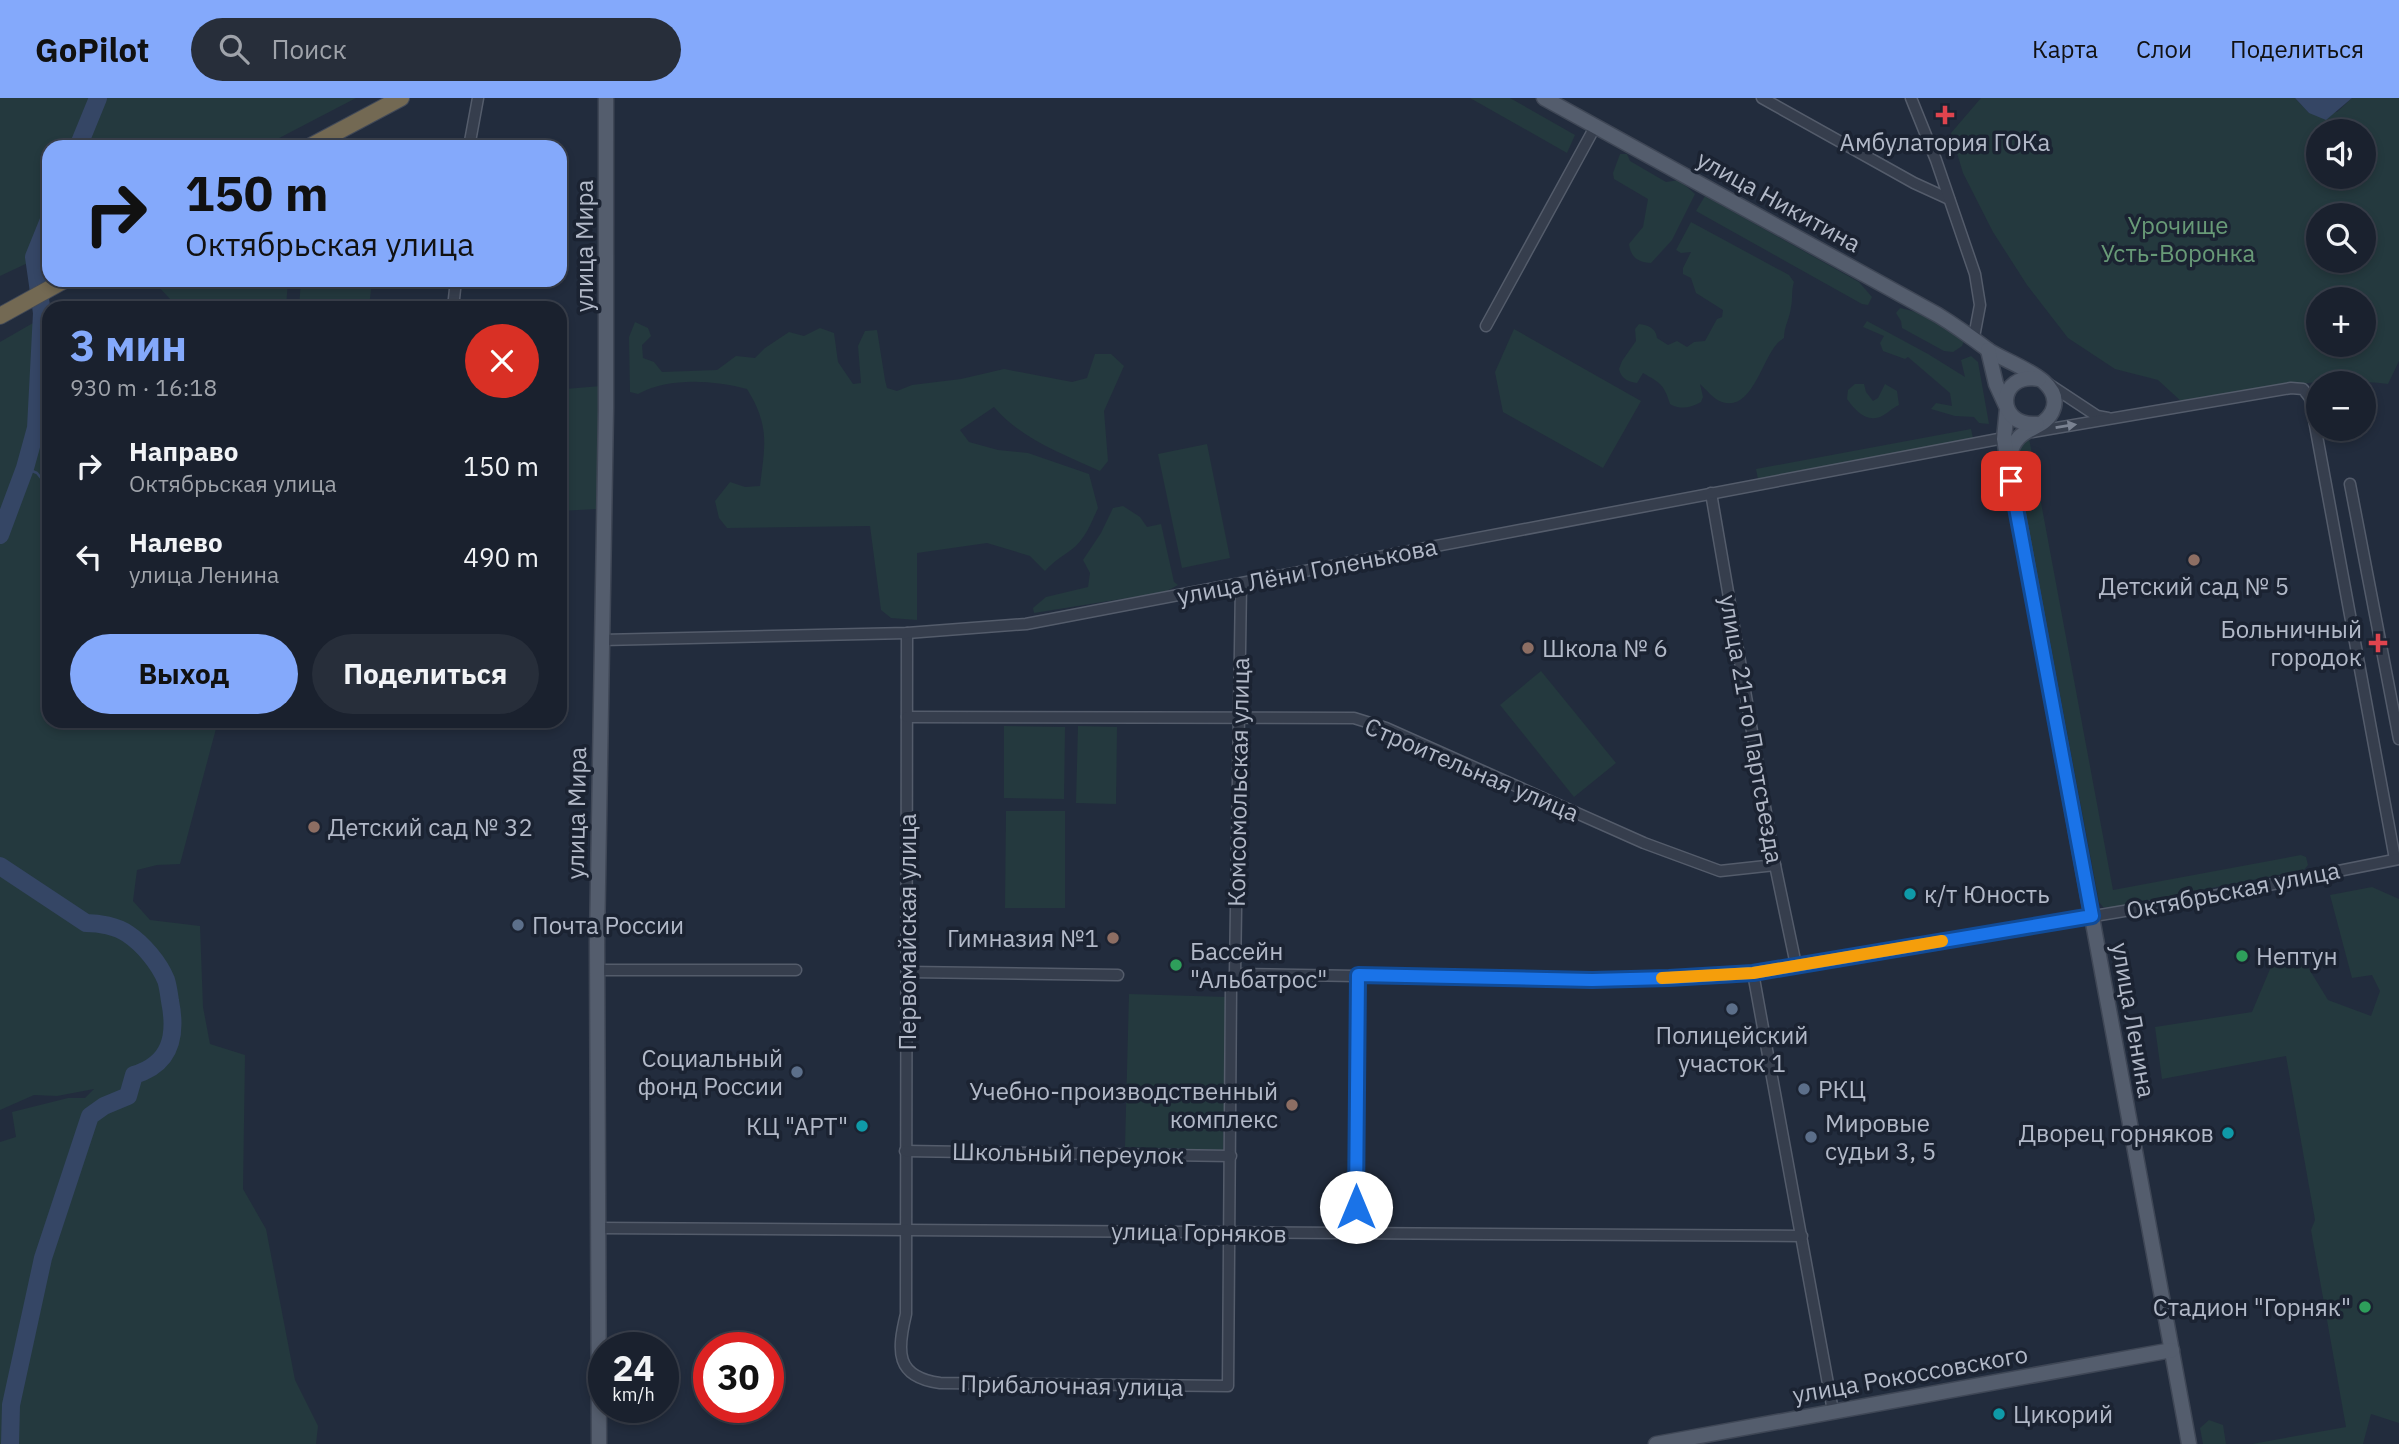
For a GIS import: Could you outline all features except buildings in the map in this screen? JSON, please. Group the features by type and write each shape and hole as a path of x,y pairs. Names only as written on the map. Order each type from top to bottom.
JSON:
{"highway":[{"path":"322,140 401,98"},
{"path":"0,316 52,287"}],"main road":[{"name":"улица Мира","path":"599,1444 597,970 606,396 606,98"},
{"name":"улица Никитина","path":"1544,98 1938,315 1974,337 1988,350 2041,380"},
{"path":"1988,350 1996,384 2014,419 2025,425 2038,424"},
{"path":"2007,408 2007,394 2014,382 2028,377 2041,380 2051,389 2054,402 2052,411 2046,419 2021,434 2011,450 2008,463"},
{"name":"улица Ленина","path":"2007,408 2004,439 2008,463 2189,1444"},
{"name":"улица Рокоссовского","path":"1656,1444 2172,1350"}],"street":[{"path":"470,140 478,98"},
{"path":"1762,98 1914,183 1949,199"},
{"path":"1911,98 1936,160 1975,274 1980,305 1974,337"},
{"path":"1486,326 1595,127"},
{"path":"2041,380 2097,416 2111,419"},
{"name":"улица Лёни Голенькова","path":"602,640 907,633 1026,624 2021,434 2303,388 2310,398 2397,859"},
{"path":"2350,484 2399,739"},
{"name":"улица 21-го Партсъезда","path":"1711,493 1775,865 1796,965"},
{"name":"Комсомольская улица","path":"1230,1231 1231,987 1235,974 1241,584"},
{"name":"Первомайская улица","path":"906,1231 907,633"},
{"name":"Строительная улица","path":"907,717 1354,718 1386,728 1644,843 1720,871 1775,865"},
{"name":"Октябрьская улица","path":"1235,974 1592,980 1753,973 2208,897 2397,859"},
{"path":"597,970 796,970"},
{"path":"908,972 1118,975"},
{"path":"1753,973 1833,1411"},
{"path":"1356,1234 1358,975"},
{"name":"Школьный переулок","path":"905,1151 1230,1156"},
{"name":"улица Горняков","path":"597,1228 1802,1236"},
{"name":"Прибалочная улица","path":"906,1231 906,1314 901,1352 907,1370 914,1377 940,1384 1214,1387 1228,1386 1230,1231"}],"green space":[{"path":"0,98 356,98 275,140 42,140 42,256 0,276"},
{"path":"1470,98 1510,98 1575,135 1567,153"},
{"name":"Урочище Усть-Воронка","path":"1981,98 2295,98 2309,113 2337,112 2352,98 2399,98 2399,361 2388,384 2376,383 2376,371 2306,371 2306,383 2183,403 2158,380 2115,369 2068,338 2027,285 1993,232 1963,173 1951,133"},
{"path":"1620,154 1627,154 1630,161 1666,182 1679,180 1695,194 1672,240 1651,263 1642,262 1631,253 1629,244 1643,227 1648,199 1614,179 1613,173"},
{"path":"1705,196 1859,282 1872,297 1868,305 1696,211"},
{"path":"1691,222 1789,275 1794,282 1784,338 1771,352 1748,393 1741,400 1722,402 1700,384 1703,397 1701,402 1682,408 1670,404 1666,392 1654,379 1643,373 1637,383 1631,382 1623,378 1619,369 1636,341 1635,329 1639,324 1651,328 1657,338 1668,345 1677,341 1687,347 1694,342 1705,341 1717,319 1722,317 1723,310 1696,293 1691,278 1683,274 1691,252 1681,253 1676,250"},
{"path":"159,287 288,287 286,301 160,301 170,299"},
{"path":"300,287 371,287 370,301 300,301"},
{"path":"1900,308 1926,316 1942,325 1964,341 1962,346 1953,352 1944,351 1902,328 1896,313"},
{"path":"1867,321 1965,377 1961,360 1971,356 1978,362 1989,424 1979,423 1974,417 1955,416 1931,409 1936,403 1952,406 1950,393 1908,357 1905,359 1883,351 1880,343 1884,336 1863,327"},
{"path":"635,322 648,328 651,336 642,345 643,358 654,362 662,372 717,370 736,356 755,358 789,332 804,336 820,328 834,333 838,362 853,384 861,383 858,346 865,331 877,330 887,388 897,391 912,385 961,379 1004,369 1072,382 1087,378 1095,354 1111,354 1124,366 1104,411 1108,461 1100,471 1030,437 994,407 960,430 969,442 998,450 1028,453 1089,474 1098,508 1080,541 1045,571 1030,556 987,543 917,553 917,620 891,618 881,610 870,526 727,528 719,518 715,501 730,482 745,487 760,486 764,436 763,425 754,402 747,389 706,382 663,385 638,394 630,392 629,337"},
{"path":"33,323 42,346 42,728 216,728 180,864 157,865 137,870 133,901 150,920 200,926 203,1007 210,1044 245,1055 243,1189 266,1229 295,1380 318,1426 316,1444 0,1444 0,1142 16,1137 12,1112 68,1098 85,1098 94,1089 57,1096 34,1095 0,1110 0,342"},
{"path":"1514,329 1641,401 1603,468 1503,412 1495,372"},
{"path":"1855,384 1864,384 1873,401 1878,398 1885,384 1897,391 1899,405 1880,417 1865,416 1847,399 1848,390"},
{"path":"601,386 597,509 567,511 567,389"},
{"path":"1971,429 1973,438 1758,479 1756,469"},
{"path":"2029,438 2113,890 2301,855 2306,857 2308,865 2304,870 2109,908 2103,907 2099,902 2016,462 2015,451 2018,443"},
{"path":"1207,444 1230,558 1182,568 1158,454"},
{"path":"1123,506 1140,517 1147,527 1161,524 1174,582 1178,585 1165,592 1034,613 1033,608 1046,597 1088,587 1090,573 1083,560 1113,508"},
{"path":"1541,671 1616,763 1574,797 1500,705"},
{"path":"1004,726 1065,727 1064,799 1004,798"},
{"path":"1078,726 1117,727 1116,804 1076,803"},
{"path":"1006,811 1065,811 1065,908 1005,908"},
{"path":"2372,887 2399,899 2399,1423 2371,1414 2363,1444 2252,1444 2346,1427 2311,1230 2315,1220 2286,1056 2162,1079 2155,1027 2252,1012 2273,962 2301,956 2328,1000 2371,1016 2380,991 2372,975 2352,978 2330,895"},
{"path":"1129,994 1227,997 1223,1150 1125,1147"},
{"path":"2209,1420 2223,1425 2226,1444 2203,1444 2200,1428"}],"water":[{"path":"2295,98 2352,98 2327,119 2309,113"}],"waterway":[{"path":"81,140 98,98"},
{"path":"42,237 34,257 42,313"},
{"path":"0,535 25,468 36,428 42,313"},
{"path":"25,468 37,473 42,479"},
{"path":"0,866 86,923 119,929 139,943 155,961 166,980 173,1026 163,1056 156,1064 134,1075 128,1096 104,1106 90,1116 43,1258 11,1405 10,1444"}],"slow traffic":[{"path":"1662,978 1753,973 1942,941"}],"place":[{"name":"Амбулатория ГОКа","path":"1945,115"},
{"name":"Детский сад № 5","path":"2194,560"},
{"name":"Больничный городок","path":"2378,643"},
{"name":"Школа № 6","path":"1528,648"},
{"name":"Детский сад № 32","path":"314,827"},
{"name":"к/т Юность","path":"1910,894"},
{"name":"Почта России","path":"518,925"},
{"name":"Гимназия №1","path":"1113,938"},
{"name":"Нептун","path":"2242,956"},
{"name":"Бассейн \"Альбатрос\"","path":"1176,965"},
{"name":"Полицейский участок 1","path":"1732,1009"},
{"name":"Социальный фонд России","path":"797,1072"},
{"name":"РКЦ","path":"1804,1089"},
{"name":"Учебно-производственный комплекс","path":"1292,1105"},
{"name":"КЦ \"АРТ\"","path":"862,1126"},
{"name":"Дворец горняков","path":"2228,1133"},
{"name":"Мировые судьи 3, 5","path":"1811,1137"},
{"name":"Стадион \"Горняк\"","path":"2365,1307"},
{"name":"Цикорий","path":"1999,1414"}],"route":[{"path":"1356,1207 1358,975 1592,980 1753,973 2092,916 2011,481"}]}
